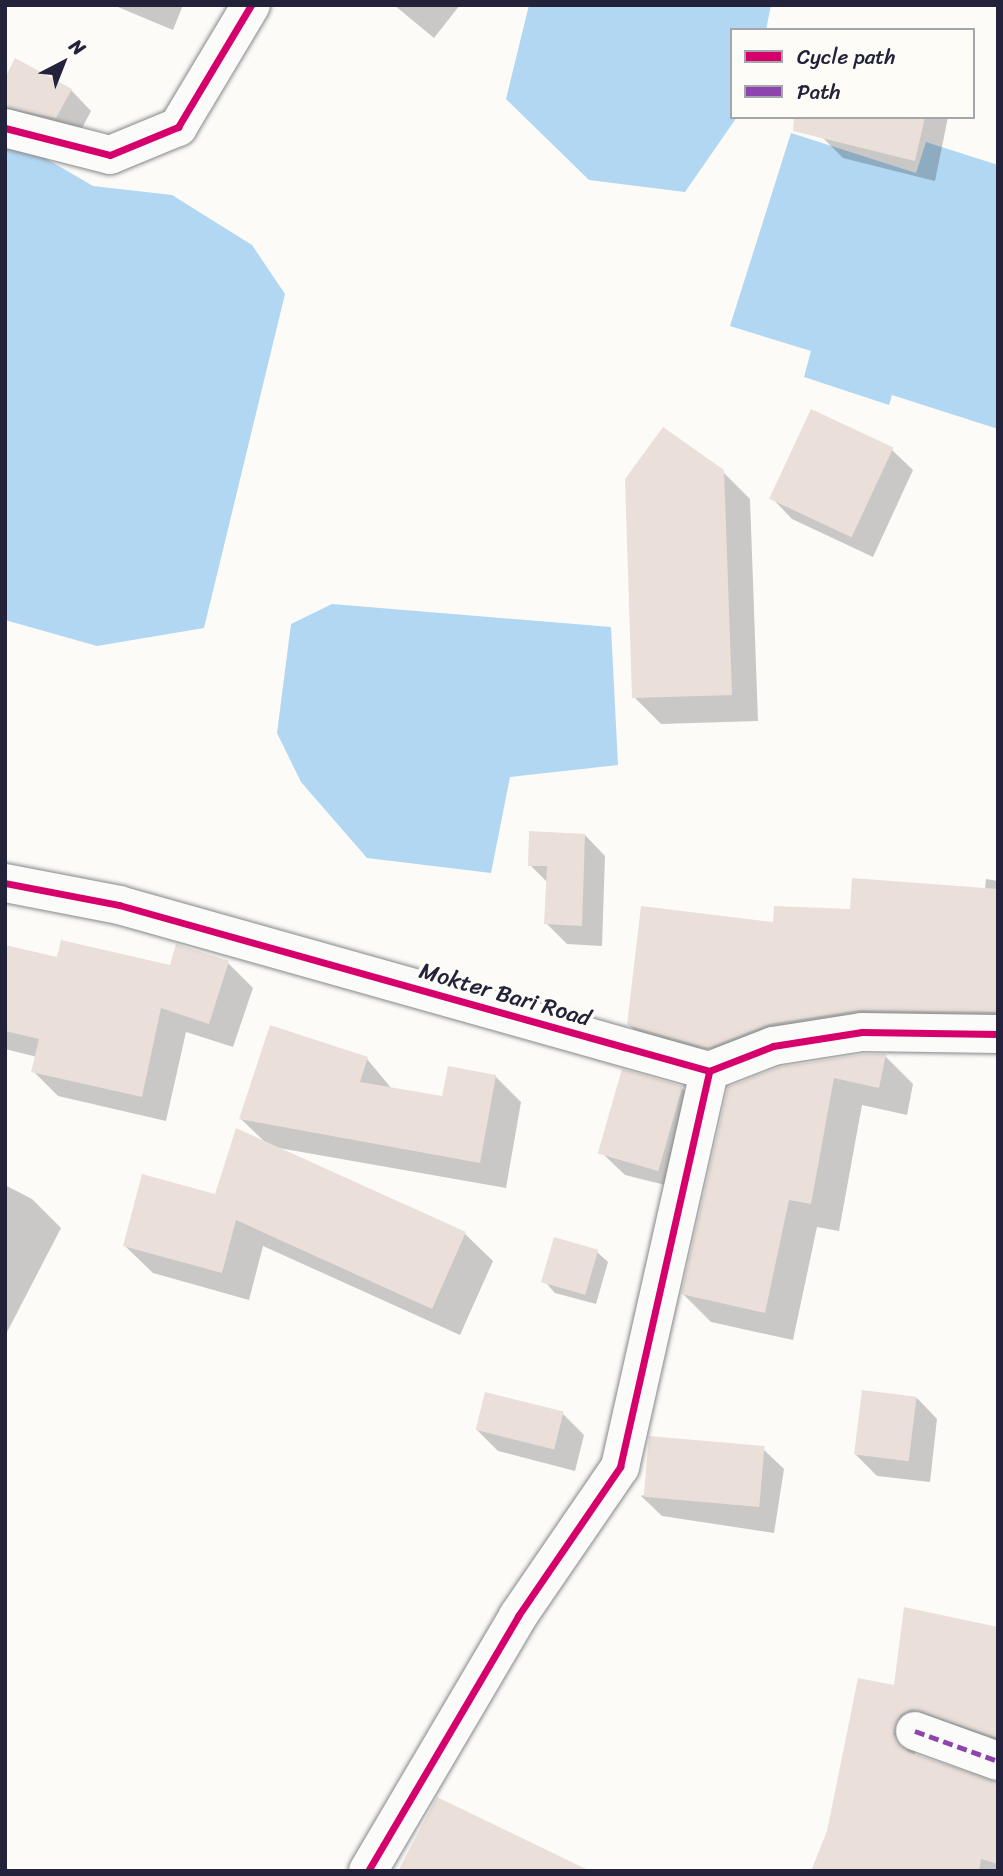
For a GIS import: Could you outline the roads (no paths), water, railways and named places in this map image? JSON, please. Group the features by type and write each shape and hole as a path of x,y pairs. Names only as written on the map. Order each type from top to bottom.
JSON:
{"street":[{"path":"5,128 110,155 178,127 251,5"},
{"name":"Mokter Bari Road","path":"5,883 119,905 709,1071"},
{"path":"368,1871 518,1616 620,1467 709,1071 773,1046 862,1032 998,1034"},
{"path":"915,1731 998,1761"}],"water":[{"path":"529,5 771,5 766,28 730,28 730,119 736,119 685,192 589,180 506,99"},
{"path":"791,133 916,173 926,142 998,165 998,429 892,395 889,405 804,377 811,351 730,326"},
{"path":"21,144 93,186 172,195 252,245 285,294 204,628 97,646 5,620 5,146"},
{"path":"332,604 611,627 618,765 510,777 491,873 367,858 301,782 277,733 291,624"}]}
